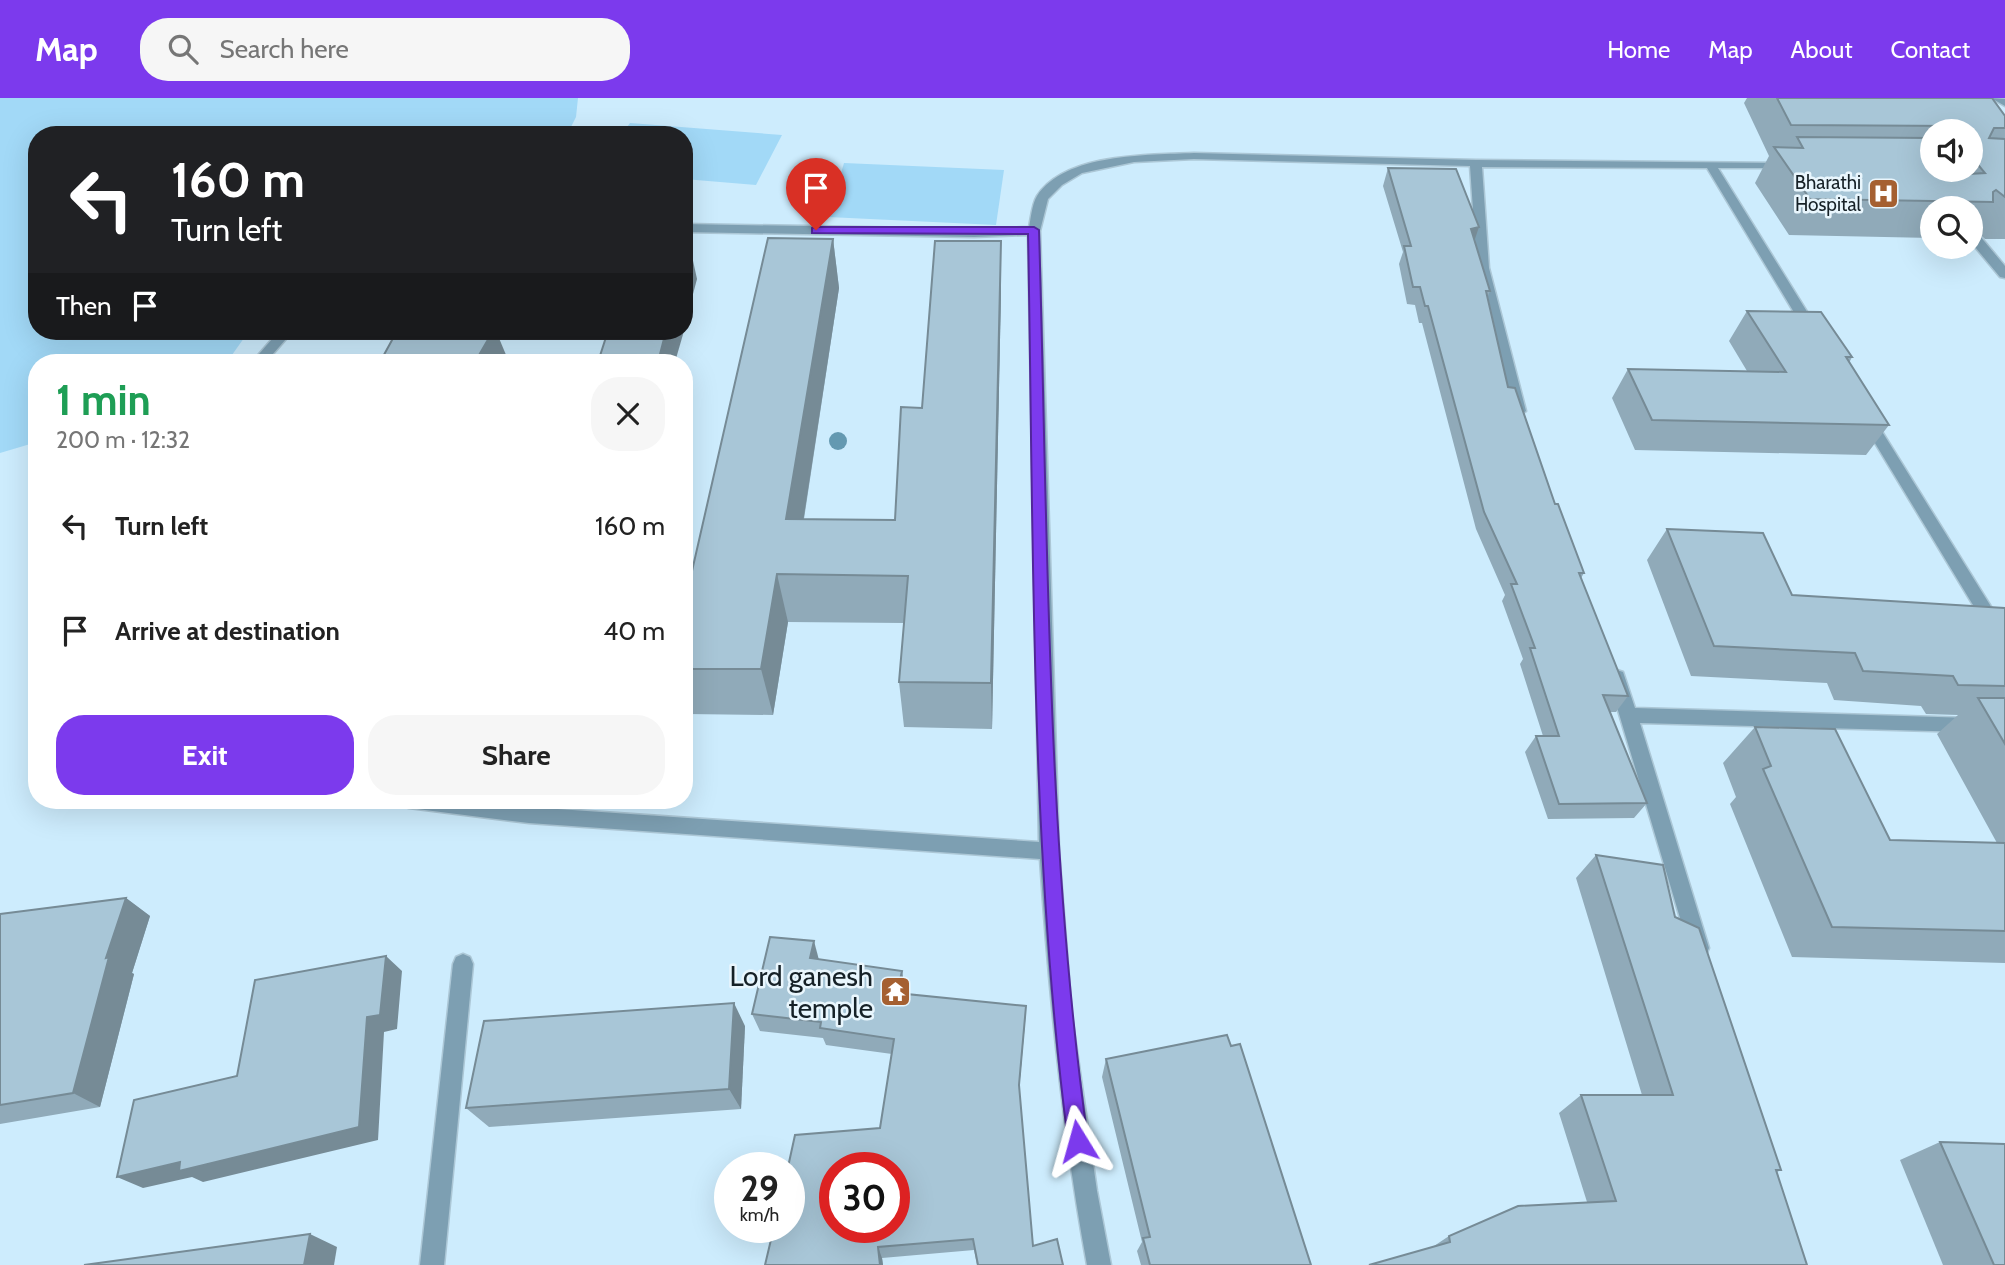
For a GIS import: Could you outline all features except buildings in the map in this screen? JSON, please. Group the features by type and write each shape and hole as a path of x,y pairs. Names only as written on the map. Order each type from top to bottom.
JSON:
{"street":[{"path":"1996,98 2005,103"},
{"path":"1099,1265 1085,1191 1061,1016 1049,851 1034,230 1042,198 1058,182 1078,170 1134,159 1194,156 1476,163 1810,165"},
{"path":"1476,163 1483,268 1528,433"},
{"path":"1710,164 1818,339"},
{"path":"693,228 974,233 1034,230"},
{"path":"1983,248 2005,274"},
{"path":"265,354 278,340"},
{"path":"1861,409 2005,643"},
{"path":"1612,664 1631,715 1705,968"},
{"path":"1631,715 2005,726"},
{"path":"481,809 529,815 1049,851"},
{"path":"432,1265 463,964"}],"shaded area":[{"path":"0,98 578,98 576,117 572,126 28,126 28,340 243,340 233,354 28,354 28,445 0,453"},
{"path":"630,123 668,126 628,126"},
{"path":"693,128 782,135 756,185 693,180"},
{"path":"844,163 1004,170 996,225 828,217"}],"place":[{"name":"Bharathi Hospital","path":"1884,193"},
{"name":"Lord ganesh temple","path":"896,992"}],"route":[{"path":"816,230 974,233 1034,230 1049,851 1061,1016 1078,1141"}]}
